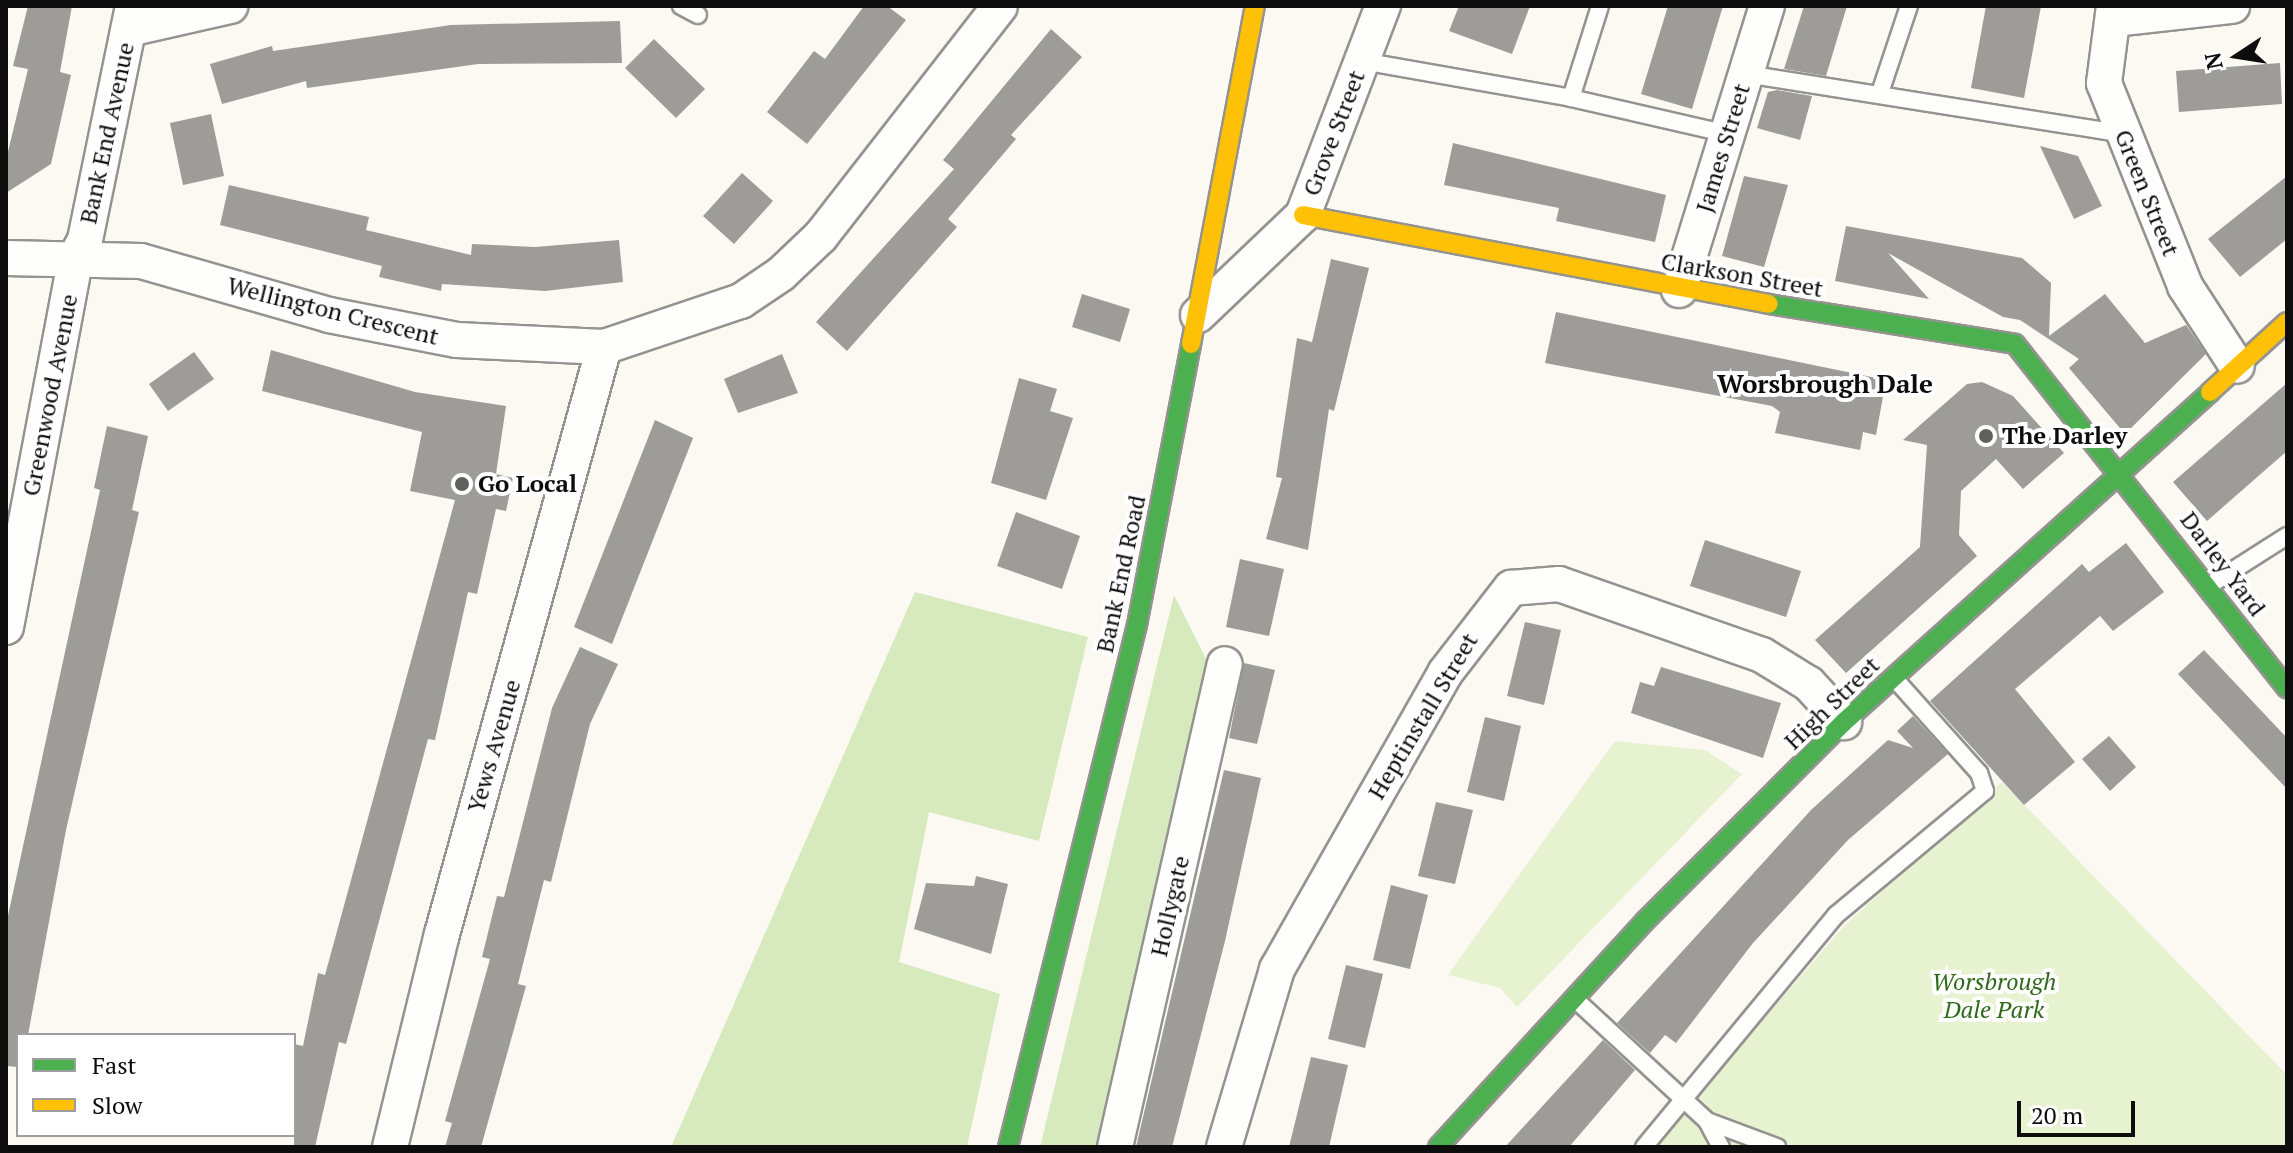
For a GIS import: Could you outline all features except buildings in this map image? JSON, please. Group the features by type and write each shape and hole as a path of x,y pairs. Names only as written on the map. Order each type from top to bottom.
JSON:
{"street":[{"path":"131,18 230,6"},
{"name":"Wellington Crescent","path":"6,258 76,257 141,261 329,315 457,340 604,347 741,301 781,274 821,236 1000,6"},
{"name":"Bank End Road","path":"1008,1147 1137,625 1255,6"},
{"name":"Grove Street","path":"1198,315 1303,215 1383,6"},
{"name":"James Street","path":"1679,290 1767,6"},
{"path":"2114,13 2232,6"},
{"name":"Green Street","path":"2114,13 2104,83 2185,286 2237,366"},
{"name":"Bank End Avenue","path":"76,257 85,240 131,18"},
{"name":"Clarkson Street","path":"1303,215 1679,290 2015,344 2119,469"},
{"name":"Greenwood Avenue","path":"6,627 76,257"},
{"name":"High Street","path":"1438,1147 1574,999 1844,722 2119,469 2287,322"},
{"name":"Yews Avenue","path":"390,1147 442,934 604,347"},
{"name":"Darley Yard","path":"2119,469 2287,689"},
{"name":"Heptinstall Street","path":"1224,1147 1277,969 1445,673 1511,588 1559,584 1762,655 1809,684 1844,722"},
{"name":"Hollygate","path":"1115,1147 1225,664"}],"lane":[{"path":"681,6 698,15"},
{"path":"1571,98 1600,6"},
{"path":"1880,93 1909,6"},
{"path":"1362,61 1571,98 1728,134"},
{"path":"1746,74 2123,134"},
{"path":"2210,585 2287,536"},
{"path":"1644,1147 1836,915 1985,791 1979,773 1893,677"},
{"path":"1574,999 1685,1098 1707,1121 1721,1147"},
{"path":"1707,1121 1777,1147"}],"green space":[{"path":"915,592 1088,637 1039,841 929,812 899,962 1000,994 967,1147 671,1147"},
{"path":"1174,595 1206,659 1101,1147 1040,1147"},
{"path":"1615,741 1705,750 1742,774 1517,1007 1500,988 1448,975"},
{"name":"Worsbrough Dale Park","path":"2002,782 2287,1075 2287,1147 1654,1147 1844,926"}],"traffic: fast":[{"path":"1769,304 2015,344 2287,689"},
{"path":"1008,1147 1137,625 1191,344"},
{"path":"1438,1147 1645,921 1844,722 2210,392"}],"traffic: slow":[{"path":"1191,344 1255,6"},
{"path":"1303,215 1769,304"},
{"path":"2210,392 2287,322"}],"place":[{"name":"The Darley","path":"1986,436"},
{"name":"Go Local","path":"462,484"}],"district":[{"name":"Worsbrough Dale","path":"1825,384"}]}
